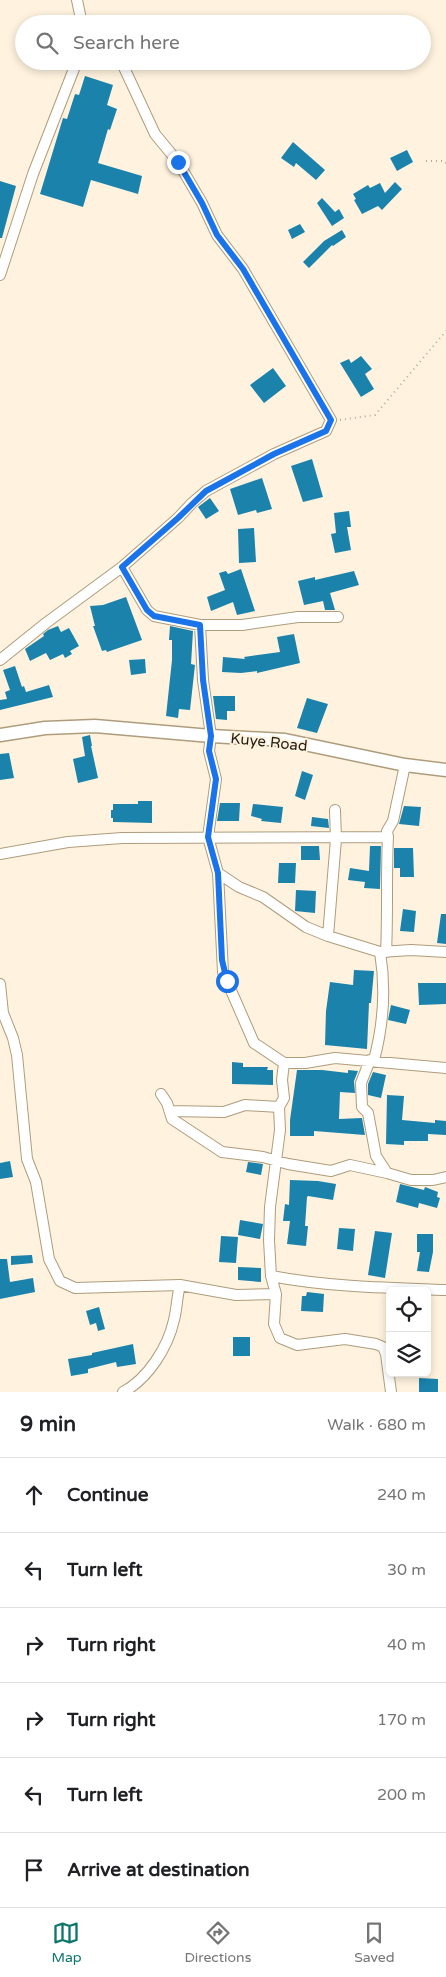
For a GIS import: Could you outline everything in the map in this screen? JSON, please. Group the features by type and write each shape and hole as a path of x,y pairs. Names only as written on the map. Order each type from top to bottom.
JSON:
{"street":[{"path":"77,0 80,15"},
{"path":"0,276 34,174 74,70"},
{"path":"0,660 46,623 122,567 206,491 274,454 326,431 331,420 243,269 217,235 202,203 178,162 155,134 125,70"},
{"path":"122,567 147,610 154,616 200,625 242,625 298,617 338,617"},
{"path":"200,625 203,680 211,736 209,751 216,779 208,837 218,873 223,972 254,1043 284,1063 305,1063 335,1058 446,1068"},
{"name":"Kuye Road","path":"0,735 45,728 95,726 285,740 405,765 446,770"},
{"path":"387,1173 376,1156 368,1113 362,1107 361,1083 381,1035 382,966 388,919 387,831 393,821 405,765"},
{"path":"328,936 336,839 335,810"},
{"path":"0,854 68,842 122,838 388,838"},
{"path":"218,873 240,887 262,897 306,927 328,936 383,952 411,950 446,952"},
{"path":"0,984 3,1013 13,1038 17,1055 27,1159 36,1182 49,1259 60,1281 75,1288 180,1285 236,1295 276,1294"},
{"path":"284,1063 282,1080 284,1098 279,1107 280,1130 270,1207 271,1276 276,1294 274,1324 280,1338 297,1345 345,1339 384,1347 391,1392"},
{"path":"161,1094 170,1110 172,1119 222,1152 277,1160 288,1164 331,1171 350,1165 410,1180 433,1180 446,1177"},
{"path":"170,1110 224,1112 245,1105 279,1107"},
{"path":"271,1276 307,1283 446,1290"},
{"path":"123,1392 141,1379 170,1336 180,1285"}],"path":[{"path":"426,161 444,161 446,163"},
{"path":"334,421 375,414 446,331"}],"building":[{"path":"85,76 113,85 107,105 117,109 110,130 108,129 98,163 142,176 138,194 91,180 83,207 40,194 63,118 67,119 75,94 79,95"},
{"path":"293,142 325,170 316,180 296,163 294,167 281,158"},
{"path":"407,150 413,162 397,171 390,158"},
{"path":"0,181 16,186 2,238 0,238"},
{"path":"395,182 402,189 382,210 378,206 362,214 354,200 356,199 353,194 368,185 370,188 380,183 385,193"},
{"path":"322,198 335,212 339,209 344,218 332,226 317,203"},
{"path":"300,224 305,232 292,239 288,230"},
{"path":"342,230 346,237 332,245 309,268 303,262 324,241"},
{"path":"361,356 372,369 365,374 374,389 361,397 340,363 349,359 351,363"},
{"path":"273,368 286,386 264,403 250,385"},
{"path":"312,459 323,497 303,502 291,466"},
{"path":"262,478 272,509 257,513 256,510 238,515 230,489"},
{"path":"210,498 219,511 206,519 198,507"},
{"path":"349,511 351,527 347,527 351,550 335,553 331,534 336,533 334,513"},
{"path":"254,528 256,562 239,563 238,529"},
{"path":"241,569 255,611 237,615 233,602 211,611 207,597 225,590 219,573 226,571 228,574"},
{"path":"354,571 359,585 330,593 335,610 325,610 323,601 304,605 298,581 315,577 315,580"},
{"path":"126,597 142,640 107,652 106,650 102,651 93,626 95,626 90,606 103,605"},
{"path":"58,626 61,632 69,628 79,646 70,651 72,654 65,658 63,654 50,660 46,653 30,661 25,649 44,636 43,634 48,630"},
{"path":"170,626 193,631 191,664 195,665 190,710 179,709 178,718 166,716 172,660 172,640 169,640"},
{"path":"294,634 300,663 257,673 257,671 241,673 222,672 223,657 245,659 244,657 280,652 277,637"},
{"path":"145,659 146,673 131,675 129,660"},
{"path":"15,666 22,687 24,686 26,692 49,685 53,697 0,710 0,700 7,699 5,692 10,690 3,670"},
{"path":"213,696 235,696 235,711 227,711 227,720 216,719"},
{"path":"307,698 328,704 317,733 297,728"},
{"path":"90,735 98,778 78,783 73,759 85,756 82,737"},
{"path":"9,753 14,778 0,780 0,754"},
{"path":"302,771 313,775 305,800 295,796"},
{"path":"138,801 152,801 152,823 113,822 111,810 113,810 113,804 138,804"},
{"path":"220,803 240,803 239,821 217,821"},
{"path":"253,804 283,807 281,823 261,821 262,819 251,816"},
{"path":"404,806 421,807 419,826 399,824"},
{"path":"312,817 328,819 329,828 311,826"},
{"path":"301,846 319,846 320,860 301,860"},
{"path":"370,846 381,846 380,889 364,888 365,882 348,880 350,868 369,871"},
{"path":"394,848 413,848 414,877 400,877 400,868 394,868"},
{"path":"279,863 296,863 295,883 278,883"},
{"path":"296,890 316,891 315,913 295,911"},
{"path":"403,909 416,911 414,932 400,931"},
{"path":"441,914 446,914 446,944 437,943"},
{"path":"354,970 374,971 371,1003 369,1003 367,1049 325,1045 326,1011 330,982 353,985"},
{"path":"418,983 446,983 446,1004 419,1005"},
{"path":"391,1005 410,1010 406,1024 388,1020"},
{"path":"232,1062 243,1063 243,1067 268,1067 267,1070 273,1070 273,1085 232,1084"},
{"path":"297,1070 348,1073 348,1070 358,1071 354,1081 355,1093 340,1092 339,1119 362,1118 365,1135 314,1131 314,1136 290,1136 290,1120"},
{"path":"373,1072 386,1075 381,1098 368,1095 368,1084"},
{"path":"387,1095 404,1096 402,1120 435,1123 435,1120 446,1121 446,1135 428,1134 428,1141 404,1141 404,1145 386,1144"},
{"path":"10,1161 13,1177 0,1179 0,1163"},
{"path":"248,1162 263,1164 261,1175 246,1172"},
{"path":"290,1180 336,1184 333,1200 307,1197 305,1226 308,1226 306,1246 287,1244 290,1221 283,1221 285,1204 289,1205"},
{"path":"400,1184 424,1190 425,1187 438,1192 437,1197 440,1198 437,1208 419,1203 418,1208 396,1202"},
{"path":"240,1220 263,1224 260,1239 238,1235"},
{"path":"339,1228 355,1229 353,1251 337,1249"},
{"path":"375,1231 392,1233 385,1278 368,1275"},
{"path":"417,1234 433,1234 433,1252 429,1272 417,1271 420,1252 417,1252"},
{"path":"221,1236 238,1237 236,1263 219,1262"},
{"path":"32,1255 33,1263 11,1265 11,1256"},
{"path":"0,1259 7,1259 10,1282 33,1278 35,1292 0,1299"},
{"path":"238,1267 261,1268 261,1282 238,1280"},
{"path":"307,1292 324,1294 323,1312 301,1311 302,1296 306,1296"},
{"path":"99,1307 105,1329 98,1331 96,1323 90,1325 86,1311"},
{"path":"233,1337 250,1337 250,1356 233,1356"},
{"path":"133,1344 136,1364 117,1367 116,1362 88,1369 88,1373 71,1376 68,1359"},
{"path":"419,1378 438,1379 438,1392 419,1392"}],"route":[{"path":"178,162 202,203 217,235 243,269 331,420 326,431 274,454 206,491 122,567 147,610 154,616 200,625 203,680 207,720 211,736 209,751 216,779 208,837 218,873 223,972 227,981"}]}
